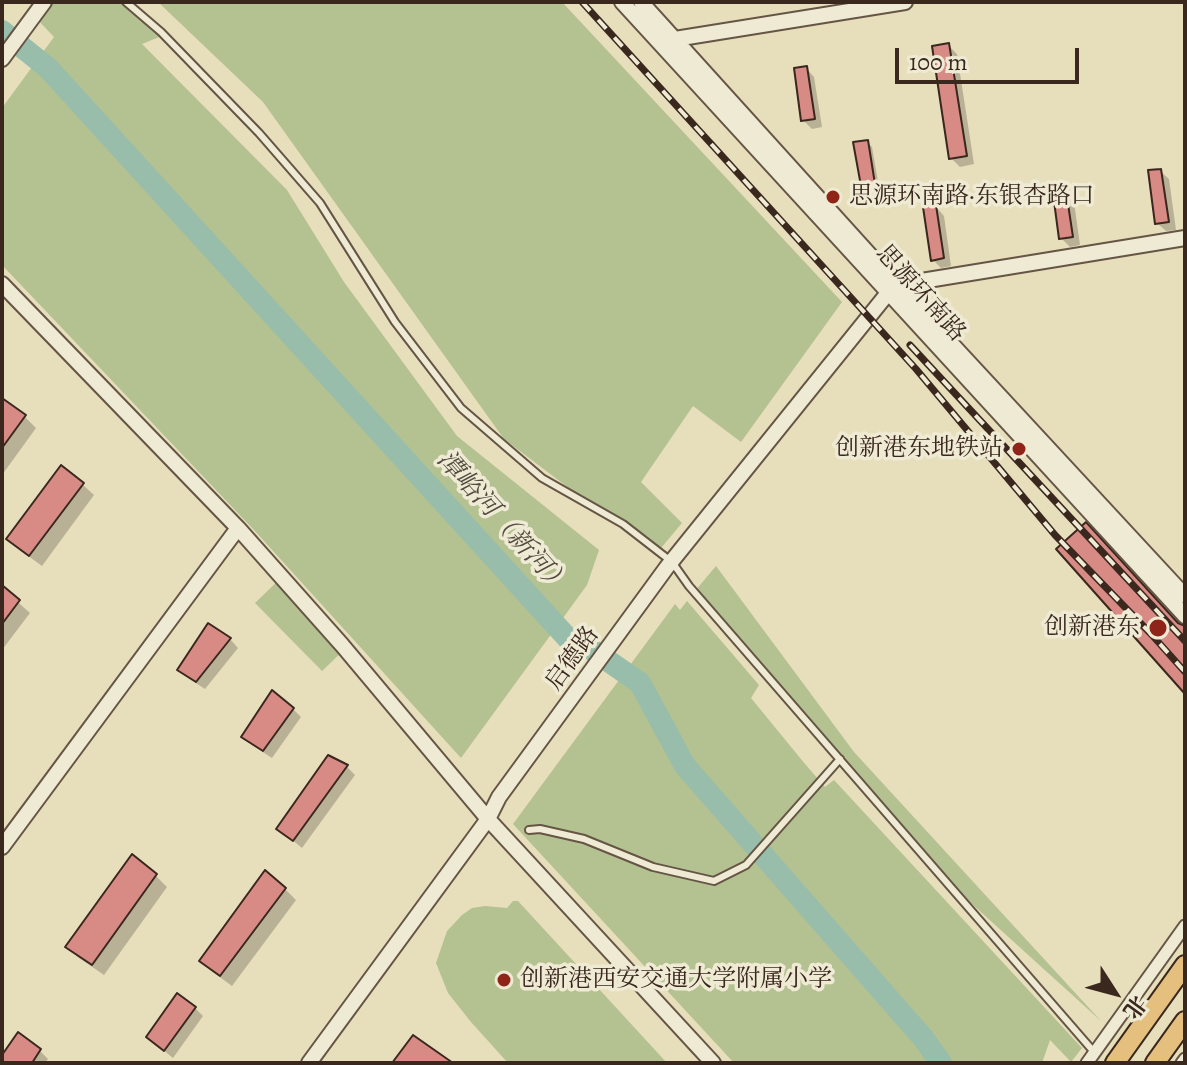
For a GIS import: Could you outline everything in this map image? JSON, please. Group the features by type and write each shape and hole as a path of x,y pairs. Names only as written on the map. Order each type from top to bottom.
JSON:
{"main road":[{"path":"1115,1063 1185,965"},
{"path":"1155,1063 1185,1021"}],"street":[{"path":"2,59 44,2"},
{"name":"思源环南路","path":"622,2 670,44 1185,616"},
{"name":"思源环南路","path":"641,2 670,44"},
{"path":"670,44 905,2"},
{"path":"893,289 1185,238"},
{"path":"2,284 238,528 342,645 488,819 713,1063"},
{"name":"启德路","path":"309,1063 670,564 893,289"},
{"name":"思源环南路","path":"893,289 1185,596"},
{"path":"2,847 238,528"},
{"path":"1087,1063 1185,926"}],"lane":[{"path":"126,2 161,32 259,133 320,203 395,322 461,408 542,478 623,524 670,564 1094,1052"},
{"path":"529,830 540,829 584,839 653,867 714,881 746,865 840,759"}],"green space":[{"path":"48,2 132,2 169,33 142,44 287,190 344,282 457,436 599,550 587,585 461,758 254,530 2,265 2,108 54,37 36,18"},
{"path":"158,2 562,2 842,302 741,442 693,406 641,482 682,523 656,554 504,439 263,102"},
{"path":"716,566 854,752 1101,1021 928,864 695,591"},
{"path":"282,577 347,647 322,671 255,603"},
{"path":"687,601 759,685 751,698 825,787 834,780 1082,1048 1071,1062 1050,1040 1042,1063 734,1063 513,824 675,604 680,610"},
{"path":"513,901 518,901 667,1063 508,1063 448,993 436,963 447,931 462,915 472,908 507,908"}],"building":[{"path":"949,43 967,156 949,159 932,46"},
{"path":"807,66 815,119 801,121 794,68"},
{"path":"868,140 875,184 861,186 853,142"},
{"path":"1161,169 1169,222 1155,224 1148,170"},
{"path":"1065,184 1073,237 1059,239 1052,186"},
{"path":"936,205 944,258 931,261 923,207"},
{"path":"2,398 26,415 2,448"},
{"path":"61,465 84,483 29,556 6,539"},
{"name":"创新港东","path":"1086,522 1178,623 1185,626 1185,694 1056,549"},
{"path":"2,585 20,600 2,624"},
{"path":"208,623 231,638 196,682 177,670"},
{"path":"272,690 294,708 263,751 241,737"},
{"path":"328,755 348,765 293,841 276,829"},
{"path":"132,854 157,874 92,965 65,947"},
{"path":"265,870 286,888 220,976 199,961"},
{"path":"177,993 196,1007 164,1051 146,1037"},
{"path":"18,1032 41,1049 32,1063 2,1063 2,1055"},
{"path":"413,1035 453,1063 392,1063"}],"waterway":[{"name":"潭峪河（新河）","path":"2,31 48,68 572,643 591,649 640,683 685,766 924,1039 941,1063"}],"railway":[{"path":"582,2 916,369 1055,535 1185,672"},
{"path":"910,345 1185,641"}],"place":[{"name":"思源环南路·东银杏路口","path":"833,197"},
{"name":"创新港东地铁站","path":"1019,449"},
{"name":"创新港东","path":"1158,628"},
{"name":"创新港西安交通大学附属小学","path":"504,980"}]}
